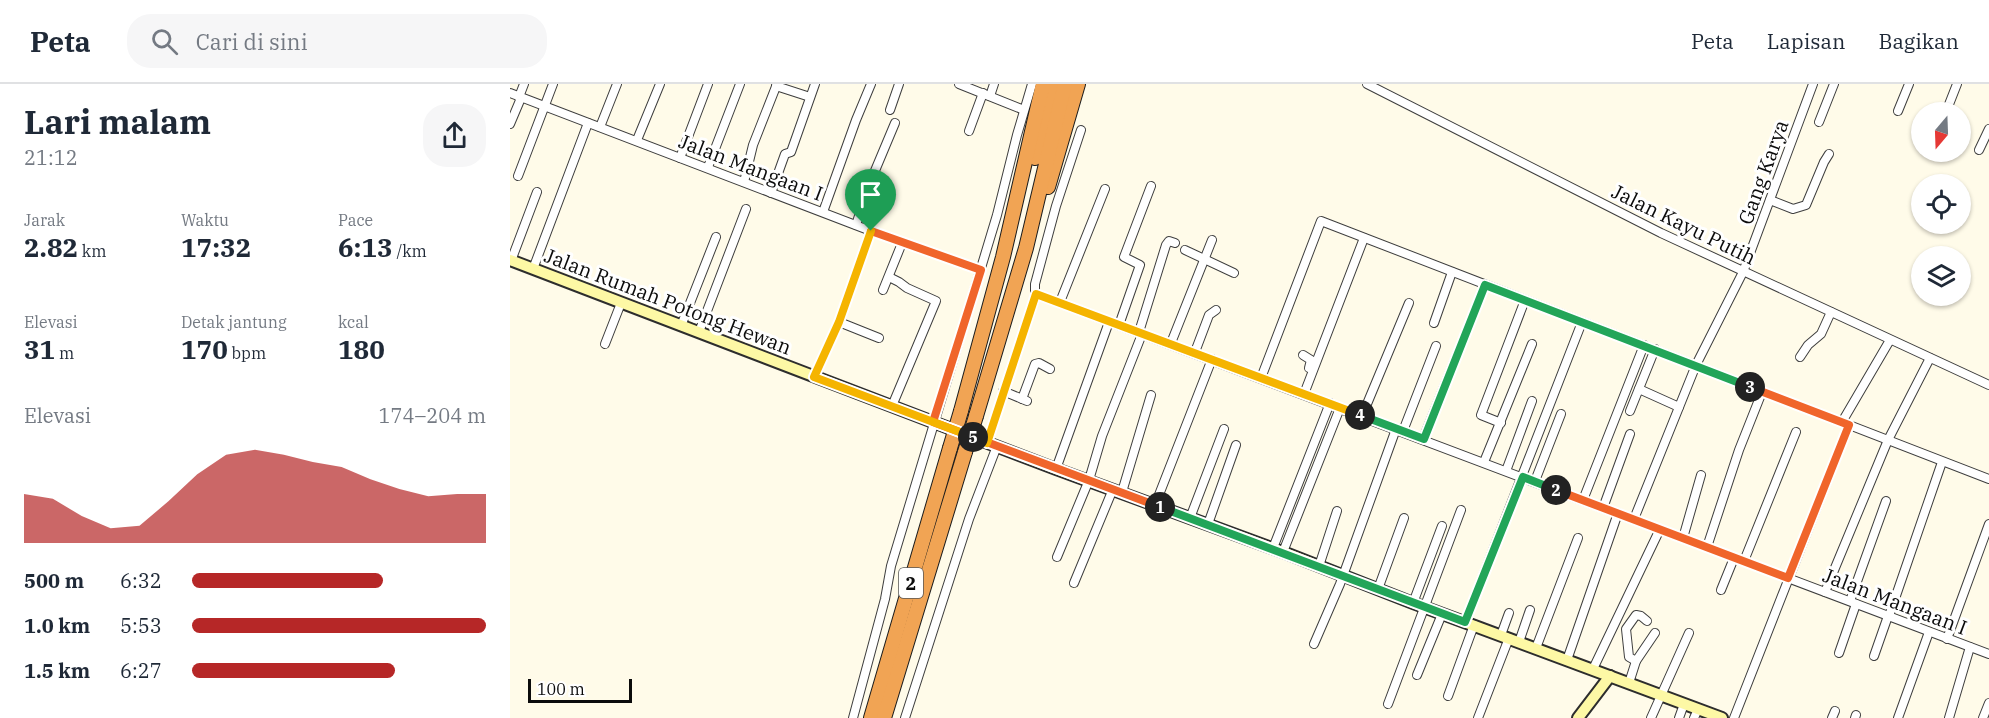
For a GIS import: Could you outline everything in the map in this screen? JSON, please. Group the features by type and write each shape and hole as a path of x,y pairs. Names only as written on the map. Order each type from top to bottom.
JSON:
{"highway":[{"name":"2","path":"884,718 1019,272 1059,152 1074,86"},
{"name":"2","path":"871,718 961,411 1003,257 1026,188 1050,88"}],"street":[{"path":"510,124 524,84"},
{"path":"518,176 553,84"},
{"path":"600,127 617,84"},
{"path":"637,141 660,84"},
{"path":"680,158 708,84"},
{"path":"708,167 741,84"},
{"path":"771,193 785,154 791,152 815,84"},
{"path":"823,212 871,84"},
{"path":"890,110 899,84"},
{"path":"959,84 1024,110"},
{"path":"969,131 986,94 994,84"},
{"path":"853,718 885,599 891,566 933,422 998,215 1032,84"},
{"name":"Jalan Kayu Putih","path":"1367,84 1661,233 1989,385"},
{"name":"Gang Karya","path":"1634,519 1696,365 1743,272 1813,84"},
{"path":"1819,122 1834,84"},
{"path":"1898,111 1909,84"},
{"path":"1950,102 1957,84"},
{"path":"744,182 753,145 777,85 810,97"},
{"name":"Jalan Mangaan I","path":"510,93 902,243 981,270"},
{"path":"533,269 588,123"},
{"path":"856,225 869,185 895,123"},
{"path":"1979,150 1989,129"},
{"path":"905,718 992,444 1003,391 1036,294 1035,284 1056,206 1081,130"},
{"path":"1770,200 1793,208 1806,205 1822,165 1829,154"},
{"path":"1119,325 1140,265 1124,257 1151,186"},
{"path":"1060,302 1105,189"},
{"path":"511,261 537,192"},
{"path":"814,377 839,322 875,205"},
{"path":"699,332 746,209"},
{"path":"1261,378 1321,221 1989,479"},
{"path":"681,326 716,237"},
{"path":"1302,393 1364,238"},
{"path":"1171,343 1212,240"},
{"path":"1057,557 1089,480 1102,436 1140,333 1166,245 1169,241 1175,243"},
{"path":"884,290 902,243"},
{"path":"1185,250 1234,273"},
{"name":"Jalan Rumah Potong Hewan","path":"511,261 1056,469 1118,490 1426,608 1593,669 1684,704 1696,713 1722,718"},
{"path":"1434,323 1452,272"},
{"path":"889,277 936,301 892,406"},
{"path":"1424,439 1485,285"},
{"name":"Jalan Mangaan I","path":"1036,294 1195,352 1989,654"},
{"path":"1501,423 1481,414 1525,300"},
{"path":"605,344 621,303"},
{"path":"1362,416 1409,303"},
{"path":"1195,352 1209,315 1216,310"},
{"path":"1800,357 1808,345 1821,334 1831,312"},
{"path":"1448,696 1470,624 1582,321"},
{"path":"839,322 879,338"},
{"path":"1056,469 1109,322"},
{"path":"1734,718 1846,424 1890,340"},
{"path":"1484,462 1532,344"},
{"path":"1583,500 1644,345"},
{"path":"1314,644 1344,575 1399,430 1436,346"},
{"path":"1630,411 1655,350"},
{"path":"1302,393 1311,362 1310,358 1303,355"},
{"path":"1825,592 1888,441 1930,358"},
{"path":"1155,505 1212,359"},
{"path":"1003,391 1024,400 1035,364 1039,363 1050,369"},
{"path":"1626,389 1639,391 1679,407"},
{"path":"1707,547 1739,450 1762,392"},
{"path":"1074,583 1118,490 1150,395"},
{"path":"1506,471 1532,401"},
{"path":"1278,550 1330,404"},
{"path":"1278,550 1340,408"},
{"path":"1535,482 1561,414"},
{"path":"1190,518 1224,429"},
{"path":"1744,561 1796,432"},
{"path":"1603,508 1630,434"},
{"path":"1208,524 1236,445"},
{"path":"1874,656 1942,462"},
{"path":"1683,538 1701,475"},
{"path":"1839,653 1886,501"},
{"path":"1388,704 1461,510"},
{"path":"1318,566 1337,511"},
{"path":"1567,660 1618,513"},
{"path":"1378,589 1404,518"},
{"path":"1947,639 1989,524"},
{"path":"1413,603 1442,526"},
{"path":"1593,669 1660,529"},
{"path":"1536,648 1578,538"},
{"path":"1721,590 1734,558"},
{"path":"1430,561 1441,565"},
{"path":"1478,718 1510,639 1530,610"},
{"path":"1509,613 1510,639"},
{"path":"1417,675 1442,614"},
{"path":"1636,661 1629,657 1626,628 1636,615 1647,621"},
{"path":"1898,718 1929,632"},
{"path":"1629,683 1636,661 1655,633"},
{"path":"1651,718 1689,633"},
{"path":"1949,718 1970,647"},
{"path":"1578,718 1610,676"},
{"path":"1983,718 1989,703"},
{"path":"1679,718 1684,704"}],"route":[{"path":"871,231 839,322 814,377 987,443 1036,294 1424,439 1485,285 1849,425 1788,578 1523,477 1465,622 1288,554 1056,469 1052,466 987,443 933,422 981,270 871,231"}]}
